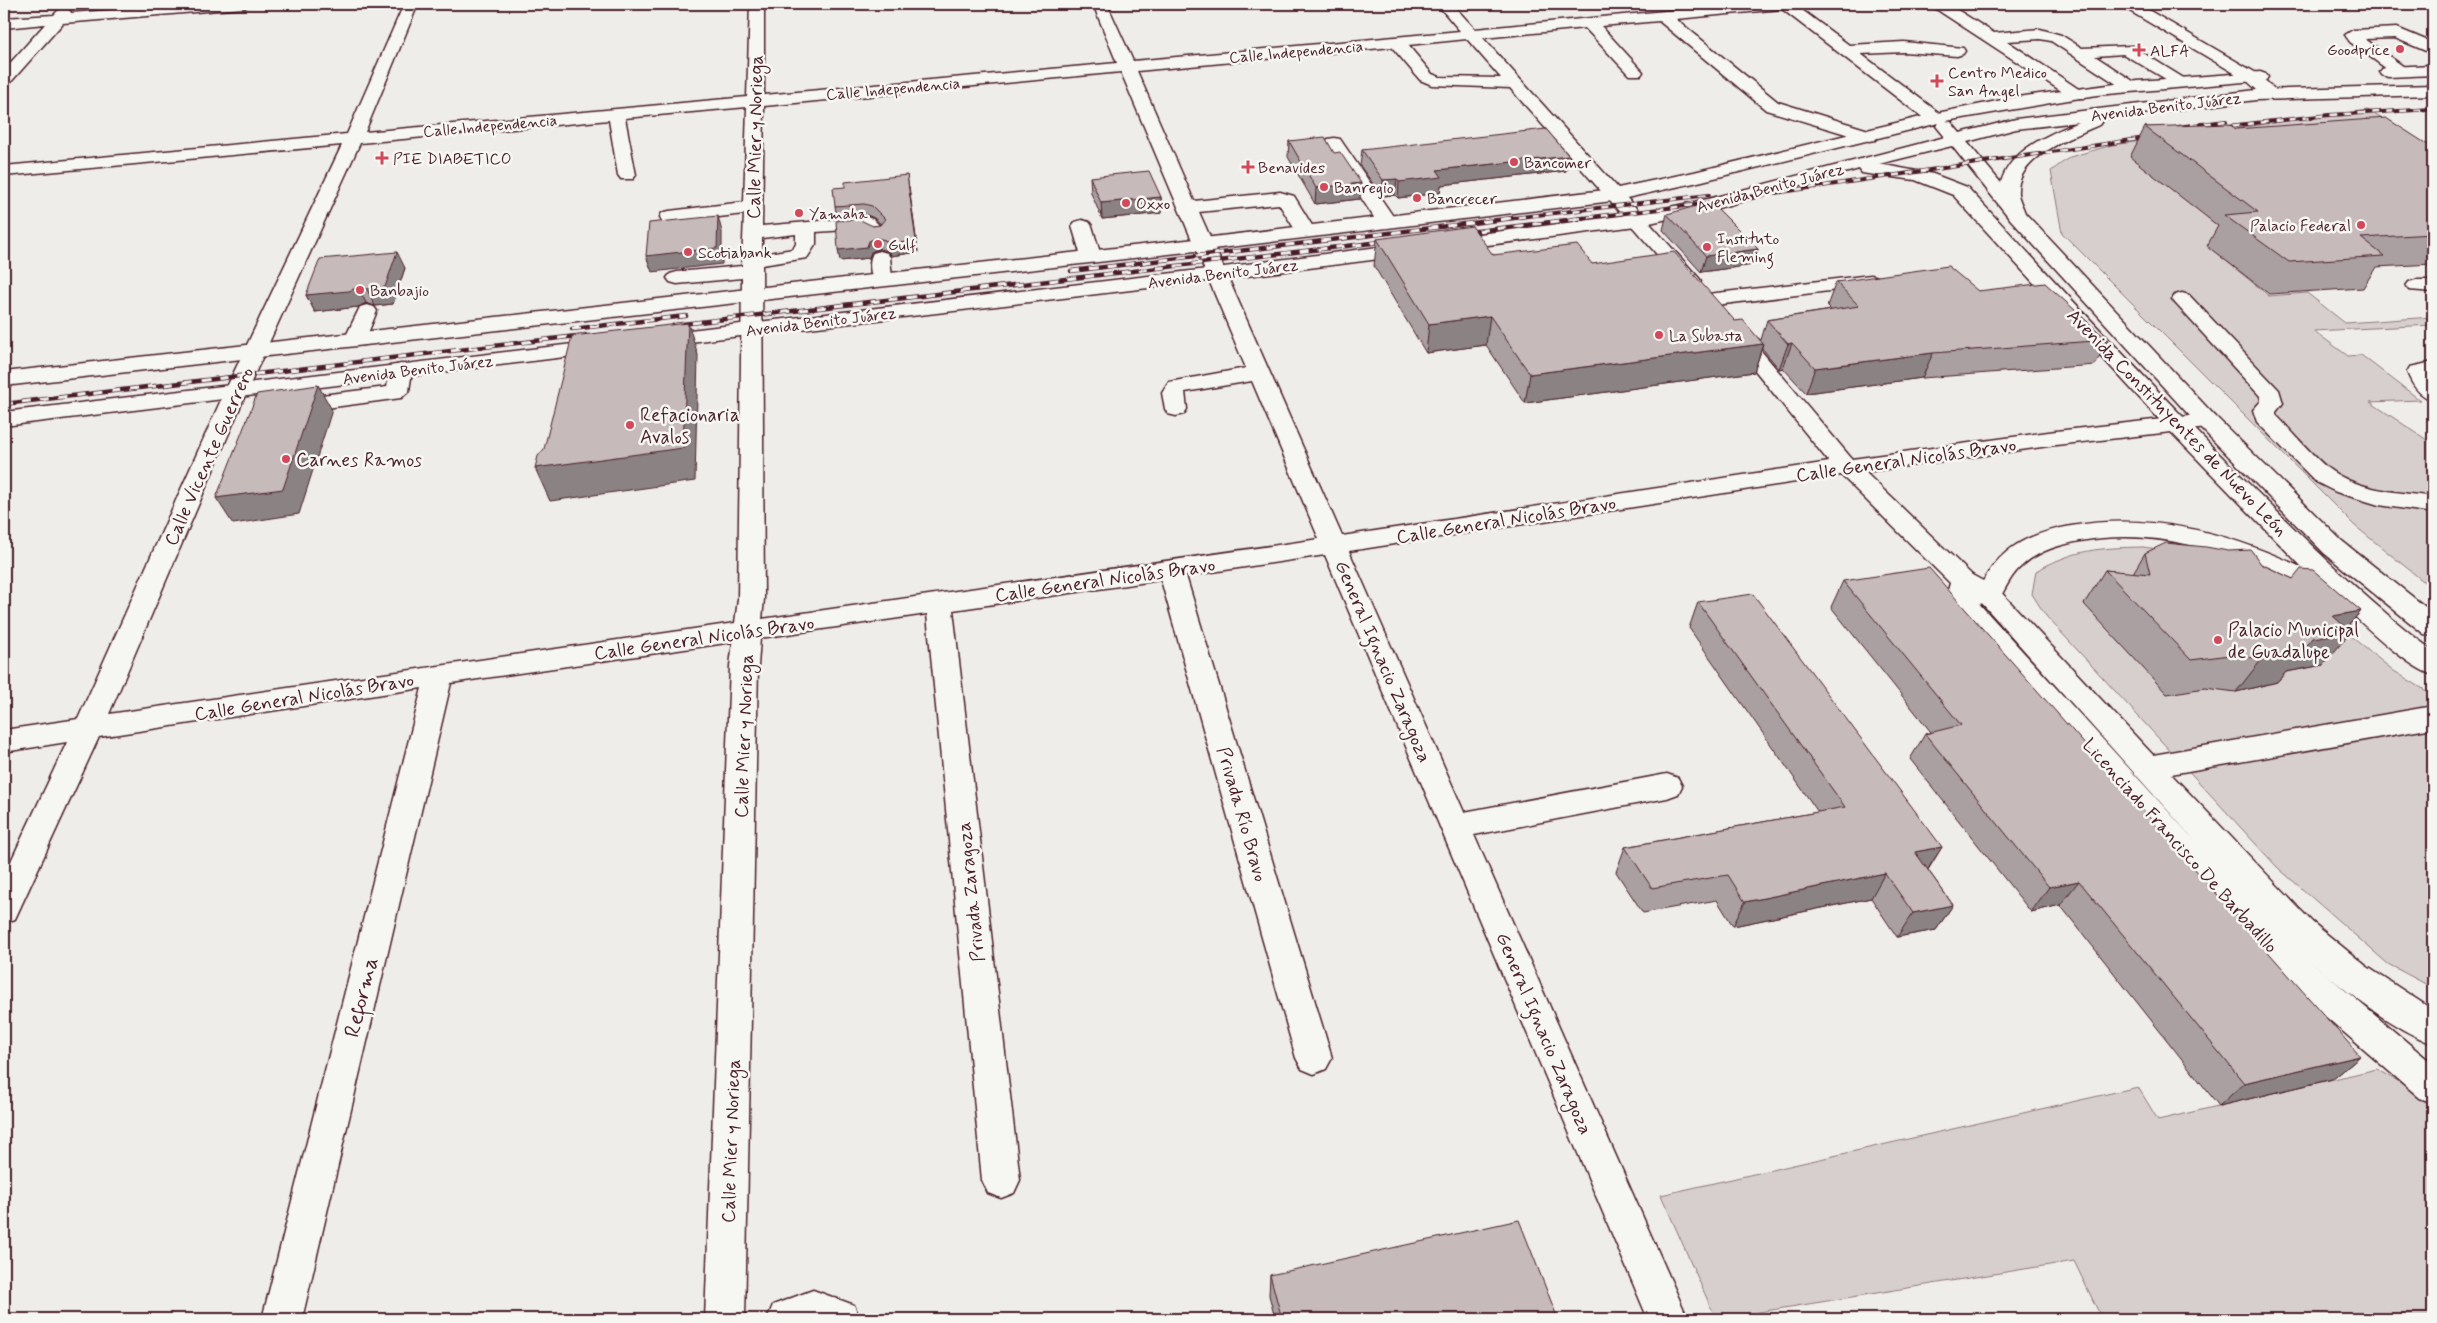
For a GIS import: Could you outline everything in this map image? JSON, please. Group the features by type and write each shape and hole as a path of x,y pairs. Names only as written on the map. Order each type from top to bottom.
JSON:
{"street":[{"path":"4,80 71,4"},
{"path":"4,23 244,4"},
{"name":"Calle Vicente Guerrero","path":"4,909 88,729 236,391 354,138 411,4"},
{"name":"Calle Mier y Noriega","path":"724,1319 744,666 751,579 752,233 757,4"},
{"name":"General Ignacio Zaragoza","path":"1100,4 1258,374 1334,545 1668,1319"},
{"name":"Licenciado Francisco De Barbadillo","path":"1444,4 1708,300 1846,467 1961,590 2246,919 2308,981 2433,1086"},
{"name":"Calle Independencia","path":"4,171 1397,42 1784,4"},
{"name":"Avenida Constituyentes de Nuevo León","path":"1784,4 1848,50 1936,119 1956,139 2018,216 2207,421 2333,547 2433,627"},
{"path":"1938,4 2078,94"},
{"path":"2128,4 2252,77 2273,95"},
{"path":"1663,16 1772,106 1869,136 1924,148 1984,176"},
{"path":"1589,23 1635,72"},
{"path":"2401,72 2355,39 2353,35 2397,33 2433,49"},
{"path":"1991,38 2047,35 2133,88"},
{"path":"1397,42 1426,77 1438,82 1514,83"},
{"path":"1848,50 1904,47 1957,51"},
{"path":"2079,53 2126,48 2182,82"},
{"path":"2371,73 2433,70"},
{"name":"Avenida Benito Juárez","path":"4,380 356,338 1204,244 1613,194 1675,183 1936,119 2004,105 2182,82 2272,76"},
{"name":"Avenida Benito Juárez","path":"236,391 288,385 276,406 278,407 393,393 398,391 401,371 574,359 629,343 1216,274 1636,220 1711,204 2016,124 2111,111 2273,95 2429,92"},
{"path":"2018,216 2010,204 2008,189 2010,179 2020,163 2029,155 2111,111"},
{"path":"616,113 627,175"},
{"path":"1334,143 1387,222"},
{"name":"Avenida Constituyentes de Nuevo León","path":"1839,169 1913,174 1932,178 1960,191 2176,424 2325,575 2387,630 2433,665"},
{"path":"1188,207 1280,198 1287,200 1306,232"},
{"path":"669,217 753,207"},
{"path":"752,233 866,223 875,231"},
{"path":"1082,226 1091,256"},
{"path":"677,278 752,266 800,254 806,244 806,228"},
{"path":"880,257 882,279"},
{"path":"1708,300 1894,278"},
{"path":"2182,298 2271,395 2272,402 2264,410 2265,417 2324,477 2346,487 2379,497 2433,505"},
{"path":"356,338 367,310"},
{"path":"2433,368 2418,372 2422,383 2433,393"},
{"path":"1176,409 1173,393 1177,387 1258,374"},
{"path":"4,419 236,391"},
{"name":"Calle General Nicolás Bravo","path":"4,741 438,675 1171,570 1846,467 2056,438 2207,421"},
{"path":"1961,590 1990,595 2001,572 2012,560 2044,541 2095,530 2145,529 2189,536 2244,551 2307,581 2387,630"},
{"name":"Privada Río Bravo","path":"1171,570 1314,1058"},
{"name":"Licenciado Francisco De Barbadillo","path":"1990,595 2258,889 2314,946 2379,993 2433,1028"},
{"name":"Privada Zaragoza","path":"939,603 1001,1180"},
{"name":"Reforma","path":"282,1319 438,675"},
{"path":"2148,767 2433,717"},
{"path":"1455,826 1667,786"},
{"path":"787,1319 813,1310 840,1319"}],"shaded area":[{"path":"2368,110 2398,129 2201,212 2239,243 2208,246 2269,296 2307,293 2345,323 2433,317 2433,325 2314,331 2348,356 2361,355 2420,400 2370,402 2433,444 2433,589 2355,526 2062,233 2051,171 2070,157 2112,145"},
{"path":"2143,547 2192,554 2339,627 2394,671 2433,695 2433,988 2388,964 2277,867 2046,616 2032,594 2036,571 2063,558 2100,549"},
{"path":"2377,1069 2419,1093 2433,1105 2433,1319 2102,1319 2074,1261 1716,1319 1661,1195 2138,1087 2158,1120"}],"building":[{"path":"2386,118 2433,148 2433,234 2361,238 2384,256 2289,262 2224,215 2258,212 2145,127 2229,124 2236,129"},
{"path":"1546,129 1569,156 1437,170 1442,177 1399,182 1397,179 1383,180 1362,150"},
{"path":"1325,137 1334,153 1340,152 1361,183 1316,188 1289,141"},
{"path":"1149,171 1161,197 1101,203 1090,177"},
{"path":"907,175 916,241 889,244 885,240 877,238 869,241 867,247 838,250 836,221 858,219 873,226 880,225 885,219 872,206 864,204 835,206 833,188 845,187 845,182"},
{"path":"1711,202 1758,249 1706,256 1667,214"},
{"path":"718,216 717,248 646,256 649,223"},
{"path":"1472,226 1493,255 1577,245 1592,264 1674,252 1735,321 1743,320 1763,344 1530,374 1490,316 1429,324 1377,239"},
{"path":"397,252 385,287 367,289 358,287 349,291 306,295 320,259"},
{"path":"1948,266 1978,291 2045,283 2108,340 1933,353 1815,368 1792,343 1788,344 1767,320 1859,306 1836,282"},
{"name":"Refacionaria Avalos","path":"688,323 683,448 535,468 538,456 544,449 572,336"},
{"path":"318,385 283,489 216,498 257,394"},
{"path":"2166,543 2228,551 2251,550 2261,564 2293,579 2301,569 2313,570 2361,611 2333,616 2351,632 2313,638 2304,649 2262,659 2230,655 2191,660 2105,570 2150,574 2145,553"},
{"path":"1929,568 2360,1056 2244,1083 2079,881 2049,887 1925,734 1961,725 1843,581"},
{"path":"1753,594 1942,847 1915,852 1953,905 1913,913 1885,873 1745,902 1728,875 1652,888 1625,847 1845,807 1698,602"},
{"path":"1519,1220 1558,1319 1282,1319 1270,1275"}],"railway":[{"path":"2219,127 2329,115 2433,109"},
{"path":"2177,127 2226,121"},
{"path":"1574,219 1694,205 2152,137"},
{"path":"1504,219 1709,195"},
{"path":"1071,271 1514,218"},
{"path":"1461,233 1584,218"},
{"path":"674,325 1389,241"},
{"path":"572,329 686,316"},
{"path":"4,404 585,335"}],"place":[{"name":"Goodprice","path":"2400,49"},
{"name":"ALFA","path":"2139,50"},
{"name":"Centro Medico San Angel","path":"1937,81"},
{"name":"PIE DIABETICO","path":"382,158"},
{"name":"Bancomer","path":"1514,162"},
{"name":"Benavides","path":"1248,167"},
{"name":"Banregio","path":"1324,187"},
{"name":"Bancrecer","path":"1417,198"},
{"name":"Oxxo","path":"1126,203"},
{"name":"Yamaha","path":"799,213"},
{"name":"Palacio Federal","path":"2361,225"},
{"name":"Gulf","path":"878,244"},
{"name":"Instituto Fleming","path":"1707,247"},
{"name":"Scotiabank","path":"688,252"},
{"name":"Banbajio","path":"360,290"},
{"name":"La Subasta","path":"1659,335"},
{"name":"Refacionaria Avalos","path":"630,425"},
{"name":"Carnes Ramos","path":"286,459"},
{"name":"Palacio Municipal de Guadalupe","path":"2218,640"}]}
